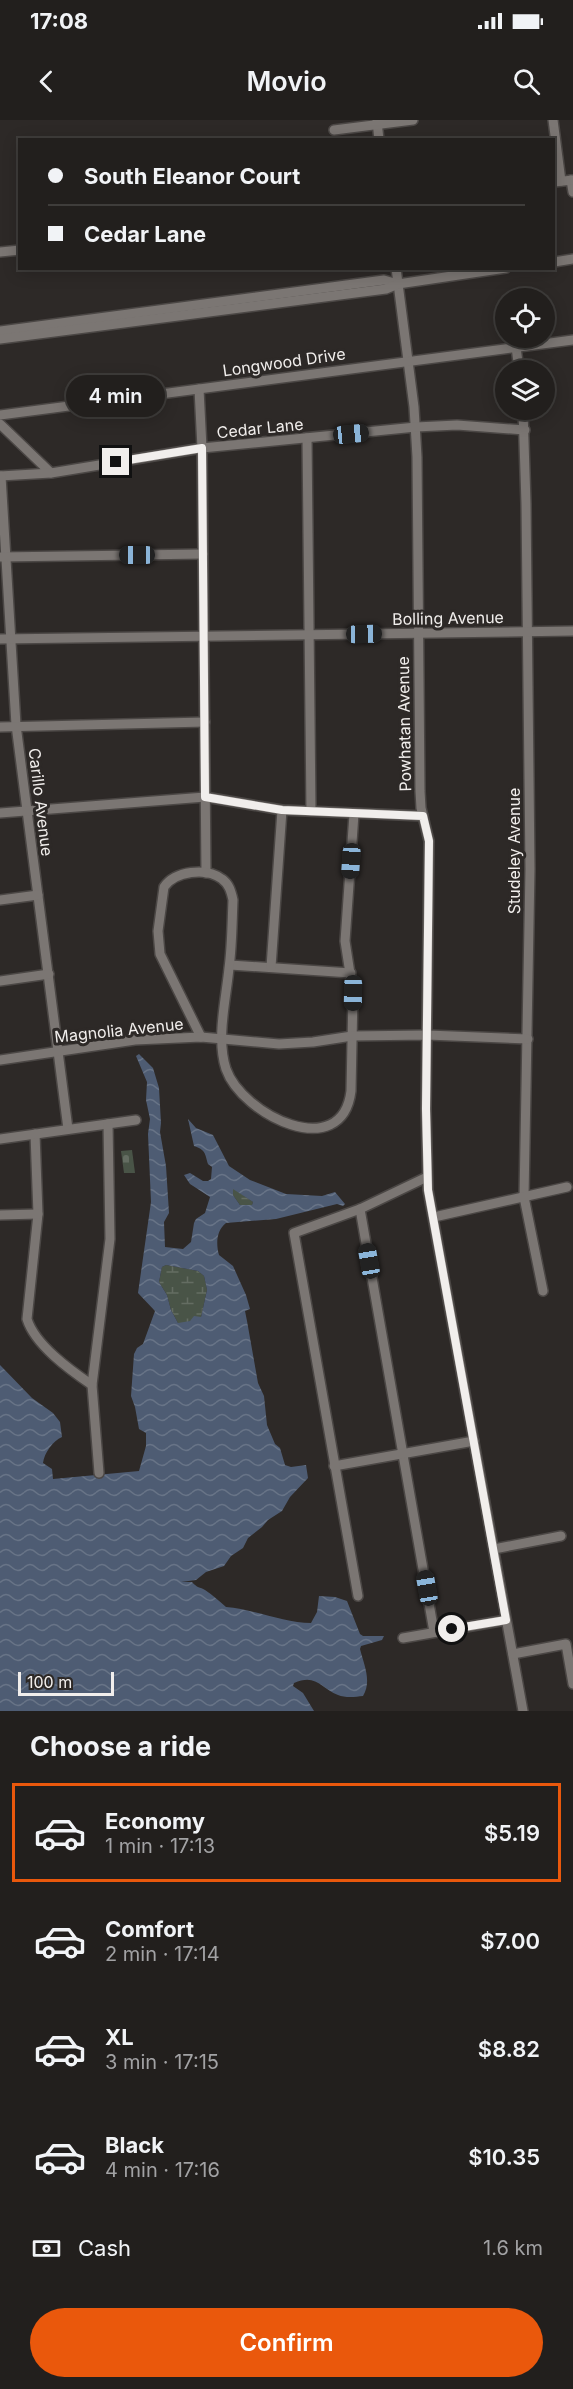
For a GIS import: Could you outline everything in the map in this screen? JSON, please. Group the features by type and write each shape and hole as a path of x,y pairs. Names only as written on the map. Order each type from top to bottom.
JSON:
{"street":[{"path":"334,130 377,122 394,123 413,120"},
{"path":"553,120 565,181 573,192"},
{"path":"377,122 379,138"},
{"path":"0,252 18,250"},
{"path":"555,262 573,259"},
{"name":"Powhatan Avenue","path":"396,270 416,427 420,791 429,841 427,1177 523,1711"},
{"path":"0,339 386,289 398,284 492,270"},
{"path":"0,331 384,280 398,284"},
{"name":"Longwood Drive","path":"555,342 573,340"},
{"name":"Longwood Drive","path":"0,415 508,348"},
{"path":"199,389 202,448 206,873"},
{"name":"Studeley Avenue","path":"524,420 530,868 524,1197 543,1291"},
{"path":"0,424 51,473"},
{"name":"Cedar Lane","path":"0,476 51,473 202,448 416,427 457,425 525,430"},
{"path":"307,438 311,634 311,811"},
{"name":"Carillo Avenue","path":"0,476 2,557 16,725 68,1130"},
{"path":"2,557 203,554"},
{"name":"Bolling Avenue","path":"0,639 573,631"},
{"path":"0,727 205,722"},
{"path":"0,813 26,809 205,797 282,810 423,816"},
{"path":"271,967 282,810"},
{"path":"201,1037 160,954 158,931 162,892 167,882 186,873 206,873 220,878 231,890 233,900 230,965 222,1054 233,1082 248,1101 274,1119 287,1124 312,1128 335,1122 348,1107 351,1091 353,993 345,941 354,814"},
{"path":"0,900 38,895"},
{"path":"230,965 351,973"},
{"path":"0,981 49,974"},
{"name":"Magnolia Avenue","path":"0,1060 135,1040 201,1037 222,1037 279,1044 352,1036 427,1035 528,1039"},
{"path":"0,1139 136,1120"},
{"path":"99,1473 92,1385 110,1239 108,1124"},
{"path":"35,1134 38,1214 28,1310 30,1328 33,1335 62,1362 92,1385"},
{"path":"358,1596 294,1233 360,1209 427,1177"},
{"path":"434,1217 567,1187"},
{"path":"360,1209 434,1632"},
{"path":"0,1215 38,1214"},
{"path":"334,1466 474,1441"},
{"path":"494,1549 561,1536"},
{"path":"403,1638 506,1620"},
{"path":"513,1654 566,1644 573,1684"}],"green space":[{"path":"132,1150 135,1173 124,1173 121,1151"},
{"path":"233,1188 253,1202 252,1205 240,1205 233,1195"},
{"path":"166,1265 198,1271 204,1276 207,1290 201,1317 182,1324 178,1323 159,1282 162,1267"}],"water":[{"path":"139,1054 153,1068 159,1088 160,1132 166,1166 169,1213 164,1222 165,1247 183,1249 191,1242 194,1223 205,1213 210,1197 190,1184 184,1175 190,1173 203,1181 208,1181 211,1179 212,1167 208,1164 203,1151 194,1146 188,1119 196,1128 213,1135 229,1166 250,1180 286,1194 322,1196 335,1192 345,1204 276,1219 226,1223 220,1230 217,1242 219,1255 233,1266 250,1309 245,1311 258,1383 264,1396 267,1425 275,1444 280,1448 285,1465 291,1467 306,1465 308,1478 290,1497 282,1511 248,1538 243,1548 231,1556 224,1566 206,1572 196,1580 181,1582 192,1582 226,1607 301,1622 311,1623 317,1612 319,1596 335,1597 347,1601 360,1634 384,1636 382,1640 361,1646 367,1679 363,1696 341,1696 318,1683 302,1680 294,1683 293,1686 303,1693 314,1711 0,1711 0,1365 32,1398 53,1413 60,1422 62,1437 55,1441 45,1455 43,1463 52,1469 53,1479 139,1471 146,1446 146,1433 139,1429 131,1396 134,1354 143,1344 155,1311 138,1293 151,1202 147,1082 136,1056","holes":["233,1189 253,1202 252,1205 240,1205 233,1195","166,1265 198,1271 204,1276 207,1290 201,1317 194,1316 190,1321 178,1323 159,1282 162,1267"]}],"route":[{"path":"116,462 202,448 205,797 282,810 423,816 427,829 429,841 426,1109 428,1190 506,1620 452,1629"}]}
